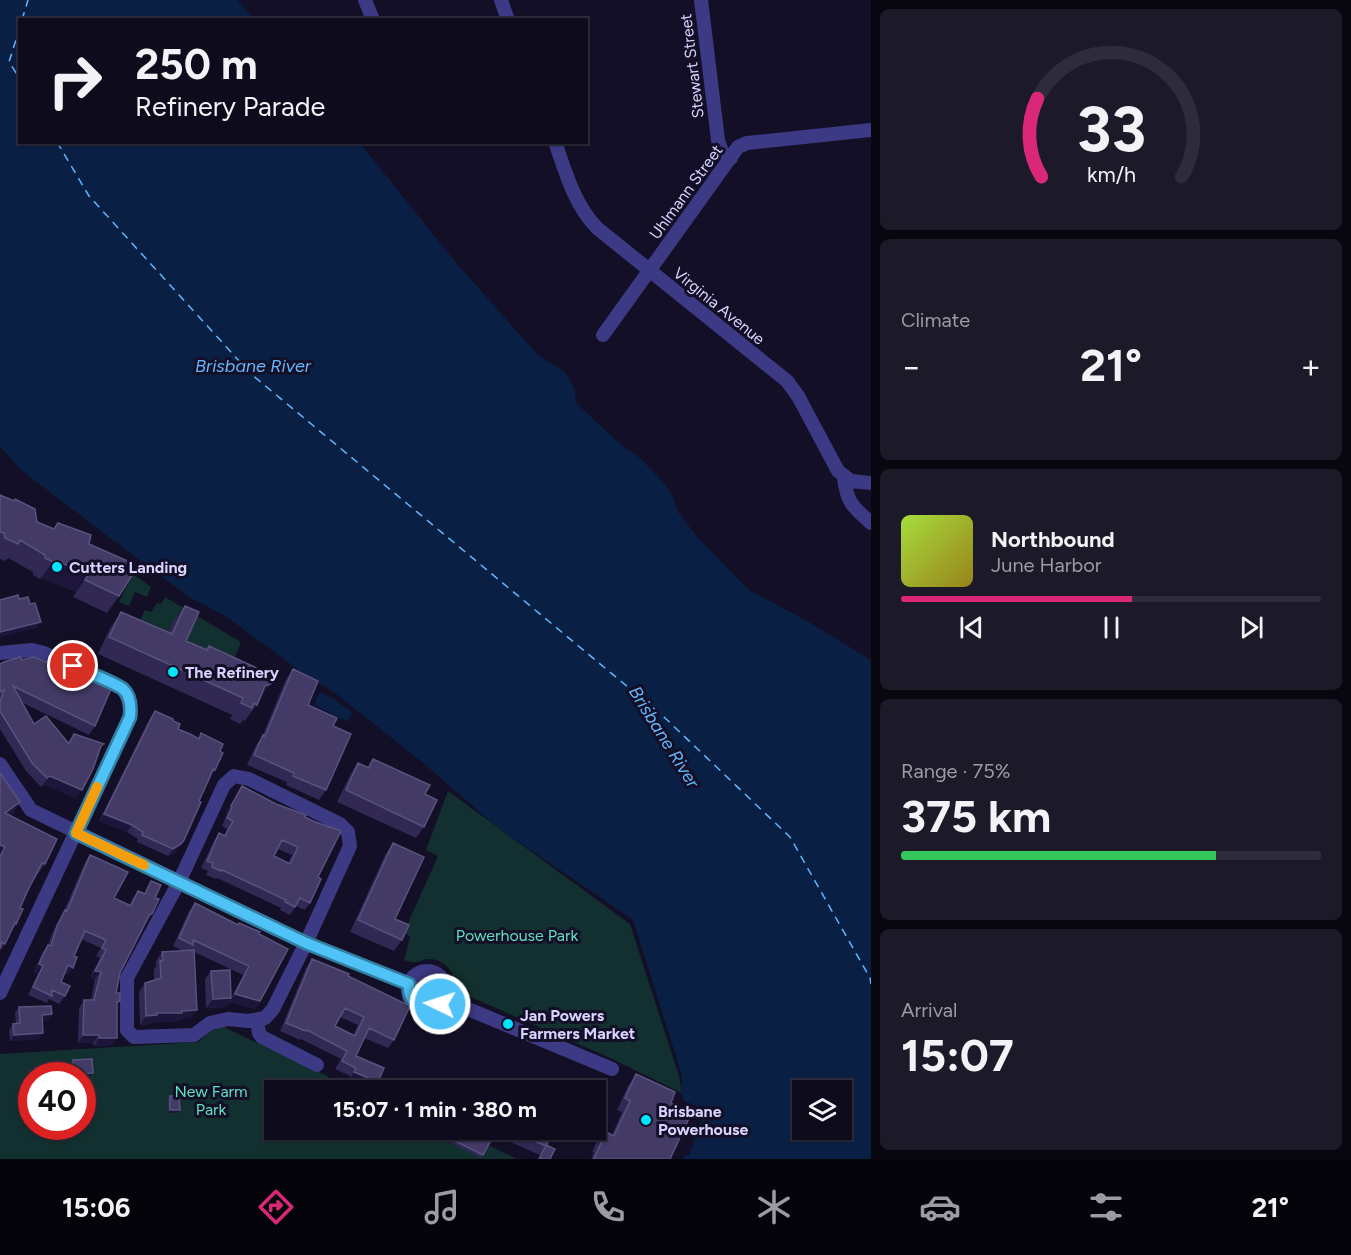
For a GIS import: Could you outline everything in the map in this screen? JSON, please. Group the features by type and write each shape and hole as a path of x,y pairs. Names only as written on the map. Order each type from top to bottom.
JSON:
{"street":[{"path":"365,0 373,18"},
{"path":"501,0 507,18"},
{"name":"Stewart Street","path":"701,0 718,140 722,152 731,158"},
{"name":"Uhlmann Street","path":"603,335 738,147 747,143 871,130"},
{"name":"Virginia Avenue","path":"556,144 577,202 586,216 787,381 798,396 838,471 844,478 846,495 851,505 871,523"},
{"path":"844,478 871,483"},
{"path":"0,654 33,650 44,653 123,689 131,708 130,717 0,993"},
{"path":"0,764 31,810 306,943 409,984"},
{"path":"234,776 249,779 340,824 348,832 350,846 306,943 273,1009 265,1018 228,1019 210,1023 194,1035 134,1037 127,1030 127,978 179,882 224,785 234,776"},
{"path":"422,971 435,972 446,987 444,999 434,1007 423,1008 413,1002 409,984 422,971"},
{"path":"444,999 612,1069"},
{"path":"257,1020 262,1037 317,1065"}],"green space":[{"path":"133,574 151,587 147,597 135,592 129,606 119,602"},
{"path":"165,597 241,642 233,661 198,663 173,622 160,651 140,620 145,610 151,612 157,603 161,604"},
{"name":"Powerhouse Park","path":"448,791 630,924 679,1076 682,1093 608,1057 459,992 453,974 440,961 434,959 414,962 404,960 410,937 404,932 438,856 426,850"},
{"name":"New Farm Park","path":"215,1027 224,1027 334,1080 264,1080 264,1140 445,1140 451,1143 488,1145 517,1159 0,1159 0,1054 198,1042"}],"water":[{"name":"Brisbane River","path":"0,0 237,0 253,18 18,18 18,144 361,144 457,264 538,355 565,372 574,388 576,403 617,441 641,459 665,484 674,499 678,512 699,539 749,590 807,621 871,660 871,1159 683,1159 684,1156 689,1155 704,1113 701,1108 684,1101 682,1075 633,920 497,827 422,762 335,693 300,671 227,617 189,597 21,470 0,446"},
{"path":"319,693 329,696 353,712 348,722 314,705"}],"building":[{"path":"0,495 14,501 15,499 35,509 37,522 54,529 58,523 91,535 89,544 132,563 129,571 134,572 119,596 85,580 89,574 56,561 53,562 20,540 18,544 5,538 4,533 0,532"},
{"path":"18,595 19,599 28,597 30,604 35,603 41,622 0,632 0,600"},
{"path":"185,606 199,612 186,641 207,650 209,646 274,676 271,684 265,686 257,705 254,703 252,708 241,703 243,698 109,637 121,612 172,634"},
{"path":"20,657 22,660 34,657 111,689 95,726 13,686 34,724 46,716 69,744 74,734 104,744 101,746 82,790 50,776 47,778 32,763 0,711 4,690 0,692 0,664"},
{"path":"293,669 318,681 308,705 337,718 333,726 351,734 326,790 293,776 294,773 254,755 263,735 265,736"},
{"path":"155,711 180,724 178,729 199,739 201,733 223,744 220,751 223,753 215,770 213,769 184,840 173,849 142,835 143,832 132,825 104,814"},
{"path":"373,759 430,785 425,794 437,800 424,827 346,790 358,763 369,768"},
{"path":"0,773 20,802 5,813 57,839 45,864 42,863 28,890 16,924 5,944 2,942 0,948 0,857 5,847 0,845"},
{"path":"242,786 276,804 306,815 305,817 313,821 341,831 318,877 321,879 310,903 300,898 295,907 285,902 286,900 212,867 213,863 207,861 219,833 225,836 233,821 227,818","holes":["282,840 298,847 290,864 274,856"]},
{"path":"393,843 424,857 395,919 409,925 402,940 358,920"},
{"path":"90,855 128,872 114,898 131,906 138,891 145,894 151,881 161,885 155,898 159,899 120,973 116,993 120,993 120,1001 117,1002 117,1038 83,1035 84,1000 94,1000 101,972 95,971 106,950 102,948 106,940 85,931 74,956 77,957 73,968 68,965 61,982 70,986 65,996 52,990 52,996 33,987 43,966 39,964 48,945 51,946 57,926 65,910 67,911"},
{"path":"195,903 238,925 239,923 260,932 259,934 288,949 260,1001 235,994 249,966 193,940 193,945 179,938"},
{"path":"194,950 197,1010 146,1016 145,983 161,978 162,952"},
{"path":"312,959 349,974 348,976 410,1006 394,1040 369,1028 356,1056 384,1068 379,1080 354,1072 356,1068 342,1061 347,1051 286,1023","holes":["345,1008 364,1017 355,1036 335,1026"]},
{"path":"230,970 231,998 213,999 211,971"},
{"path":"51,1006 52,1014 42,1015 43,1033 14,1035 13,1024 20,1023 19,1007"},
{"path":"92,1059 92,1062 73,1062 73,1060"},
{"name":"Brisbane Powerhouse","path":"636,1074 675,1092 671,1103 691,1114 670,1159 594,1158 602,1141 600,1140 606,1140 606,1132 614,1136 630,1101 625,1098"},
{"path":"170,1096 179,1096 180,1110 170,1110"},
{"path":"453,1140 490,1142 483,1155"},
{"path":"532,1140 549,1140 546,1146"},
{"path":"546,1145 555,1149 550,1159 539,1159"}],"ferry route":[{"path":"23,18 28,0"},
{"path":"18,33 9,62 18,76"},
{"path":"58,144 89,196 251,374 664,717 790,837 870,978 871,984"}],"slow traffic":[{"path":"97,787 76,833 144,865"}],"place":[{"name":"Cutters Landing","path":"57,567"},
{"name":"The Refinery","path":"173,672"},
{"name":"Jan Powers Farmers Market","path":"508,1024"},
{"name":"Brisbane Powerhouse","path":"646,1120"}],"route":[{"path":"73,666 123,689 131,708 130,717 76,833 306,943 409,984 410,996 417,1006 429,1009 440,1004"}]}
